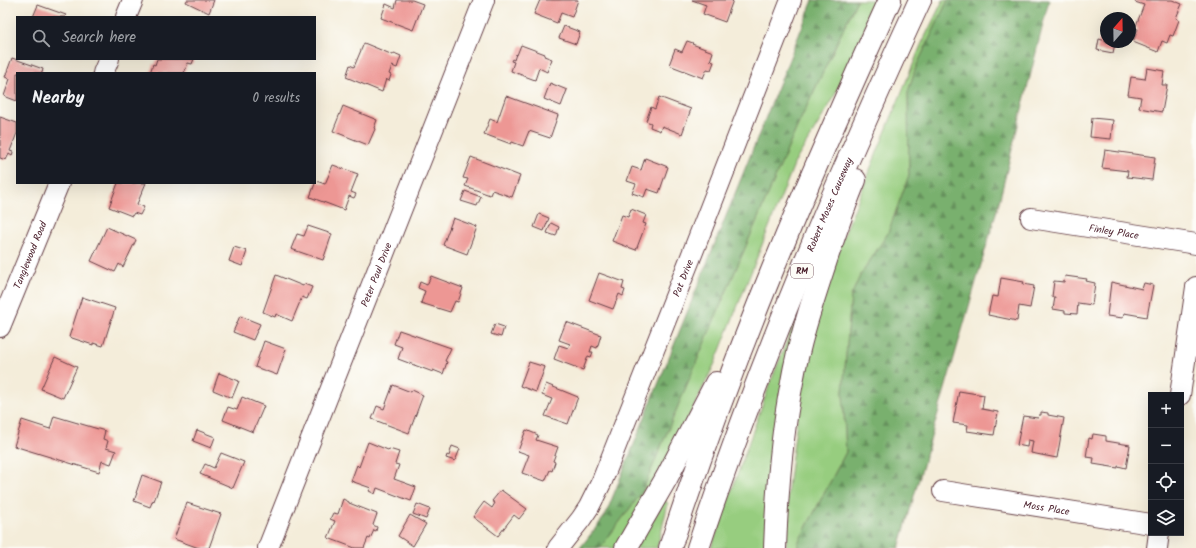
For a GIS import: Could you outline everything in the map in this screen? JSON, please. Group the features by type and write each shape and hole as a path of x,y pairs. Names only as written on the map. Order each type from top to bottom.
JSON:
{"highway":[{"path":"670,548 698,464 761,297 814,168 890,0"},
{"path":"775,548 781,456 788,400 798,351 839,222 852,187 889,102 921,0"},
{"name":"Robert Moses Causeway","path":"698,548 748,408 794,289 870,109 921,0"},
{"path":"626,548 667,477 761,297"}],"street":[{"path":"126,16 133,0"},
{"name":"Peter Paul Drive","path":"268,548 484,0"},
{"name":"Pat Drive","path":"558,548 590,507 602,481 791,0"},
{"path":"103,72 109,60"},
{"name":"Tanglewood Road","path":"0,327 58,184"},
{"name":"Finley Place","path":"1031,218 1196,244"},
{"path":"1180,392 1196,287"},
{"name":"Moss Place","path":"943,491 1148,524"},
{"path":"1156,548 1158,536"}],"green space":[{"path":"813,0 857,0 797,127 642,492 600,548 580,548 605,516"},
{"path":"857,0 878,0 832,101 795,162 715,363 672,452 618,548 600,548 642,492 797,127"},
{"path":"943,0 948,0 916,67 908,92 909,175 888,233 860,276 851,296 843,392 846,452 798,543 798,548 786,548 788,487 801,390 828,276 921,45"},
{"path":"948,0 1049,0 998,206 899,548 798,548 798,543 846,452 843,392 851,296 860,276 888,233 909,175 908,92 916,67"},
{"path":"811,279 769,548 711,548 768,389"},
{"path":"665,500 668,504 657,548 635,548"}],"building":[{"path":"187,0 214,0 209,13 186,2"},
{"path":"397,0 412,0 423,4 413,30 381,18 386,4 395,8"},
{"path":"540,0 578,0 572,17 561,13 557,23 534,14"},
{"path":"692,0 733,0 725,22 703,14 706,5"},
{"path":"1136,0 1172,0 1182,4 1176,18 1179,20 1173,36 1170,35 1167,43 1162,41 1158,52 1136,43 1136,34 1138,29 1136,28 1136,25 1144,5 1135,2"},
{"path":"38,5 66,15 66,16 33,16"},
{"path":"564,26 580,32 576,44 559,38"},
{"path":"1099,39 1100,48 1114,48 1113,53 1097,50"},
{"path":"687,41 713,52 710,61 714,62 711,70 707,69 703,78 669,65 675,49 682,52"},
{"path":"364,43 393,55 394,53 401,56 397,68 392,66 389,74 391,75 389,81 386,79 382,92 346,77 350,65 354,67"},
{"path":"521,45 545,54 544,56 552,59 547,72 539,68 535,80 511,71 514,62 511,61 512,59 514,60"},
{"path":"12,58 43,69 42,72 16,72 16,101 4,96 10,79 5,77"},
{"path":"157,60 194,60 192,64 188,63 184,72 150,72 153,64 155,65"},
{"path":"1147,68 1164,71 1162,85 1167,85 1162,112 1139,108 1141,97 1128,95 1131,77 1145,79"},
{"path":"550,83 567,90 561,106 544,99"},
{"path":"506,96 558,115 550,138 529,131 523,146 512,142 511,144 484,134 490,119 497,122"},
{"path":"659,97 691,109 682,134 662,126 660,131 650,127 651,123 646,121 651,107 655,109"},
{"path":"343,106 377,120 368,145 333,131"},
{"path":"0,117 16,123 16,136 10,151 13,152 12,156 9,154 6,160 0,158"},
{"path":"1092,118 1113,120 1111,139 1090,137"},
{"path":"1105,150 1155,157 1152,180 1127,177 1128,171 1102,168"},
{"path":"471,157 520,176 512,197 492,190 490,195 465,186 468,179 463,178"},
{"path":"645,158 668,167 659,193 647,189 644,197 632,193 636,184 627,181 632,167 641,170"},
{"path":"333,165 358,174 351,192 356,194 354,198 349,196 344,210 310,197 316,181 325,184"},
{"path":"118,184 146,184 137,204 144,207 140,215 134,213 132,216 109,207"},
{"path":"465,191 481,197 477,206 461,201"},
{"path":"631,209 646,215 643,223 646,224 636,250 612,241 622,215 628,217"},
{"path":"539,214 549,218 544,231 534,227"},
{"path":"453,218 477,227 467,254 443,245"},
{"path":"551,223 559,227 556,236 547,233"},
{"path":"308,226 332,234 323,260 291,249 297,234 304,236"},
{"path":"107,227 136,240 123,267 119,264 115,272 91,261"},
{"path":"234,247 247,251 242,266 229,261"},
{"path":"599,273 624,282 622,289 625,290 623,296 619,294 613,309 589,300"},
{"path":"276,275 303,286 304,284 312,287 307,299 302,297 292,321 276,314 275,317 263,312"},
{"path":"431,276 463,288 458,302 455,301 450,312 421,303 425,291 418,288 420,282 427,285"},
{"path":"1065,276 1087,279 1086,281 1095,283 1092,305 1078,303 1077,314 1065,313 1065,311 1053,309 1055,297 1052,297 1054,281 1064,282"},
{"path":"1001,278 1024,282 1023,284 1034,286 1030,308 1019,306 1017,321 988,315 992,296 998,297"},
{"path":"1111,282 1142,289 1144,283 1153,285 1147,317 1124,313 1123,318 1107,316"},
{"path":"82,297 115,308 103,346 93,343 93,345 69,337"},
{"path":"240,316 260,324 253,340 233,332"},
{"path":"566,322 601,335 597,348 592,346 590,352 593,352 591,357 588,356 583,370 554,359 559,345 568,348 570,344 559,340"},
{"path":"495,324 504,327 501,337 491,334"},
{"path":"399,330 451,348 445,361 447,362 443,374 433,370 433,372 398,359 402,347 394,344"},
{"path":"264,341 286,349 277,375 255,367"},
{"path":"55,357 77,367 63,398 41,389"},
{"path":"529,362 545,367 536,392 520,386"},
{"path":"219,373 239,381 232,398 213,390"},
{"path":"546,384 578,397 568,424 545,416 552,399 542,395"},
{"path":"393,385 411,392 412,390 423,395 409,433 372,419 377,406 384,409"},
{"path":"959,391 984,395 982,409 998,412 994,435 967,431 968,425 953,423"},
{"path":"242,397 264,406 253,432 223,420 228,407 237,410"},
{"path":"1041,412 1064,418 1057,458 1031,453 1033,441 1028,440 1027,447 1017,445 1023,416 1038,418 1039,415 1041,415"},
{"path":"54,416 105,431 103,439 108,441 106,448 116,451 111,464 102,461 99,472 14,446 22,420 50,429"},
{"path":"197,430 215,437 211,448 193,441"},
{"path":"526,430 538,435 536,440 558,447 553,461 555,462 552,471 550,470 545,481 522,473 529,455 518,451"},
{"path":"1093,434 1106,436 1106,441 1130,445 1126,468 1093,464 1094,458 1086,457 1089,438 1092,439"},
{"path":"368,442 388,450 399,452 395,464 399,465 394,479 416,487 411,501 377,488 375,494 369,491 371,488 351,481 357,465 359,467"},
{"path":"452,446 460,449 455,461 446,458 447,455 449,456"},
{"path":"221,453 244,462 233,488 200,474 205,464 214,468"},
{"path":"142,475 161,482 154,501 153,500 150,507 134,501"},
{"path":"501,490 527,509 519,519 514,515 498,536 473,517 484,502 492,508 495,503 492,501"},
{"path":"343,499 349,503 377,514 373,525 377,527 376,531 374,530 370,539 368,538 364,548 355,548 328,538 335,521 330,519 333,513 338,514"},
{"path":"187,503 221,514 209,548 199,548 174,539"},
{"path":"417,504 430,509 426,519 413,514"},
{"path":"410,515 426,524 413,546 398,536"}]}
